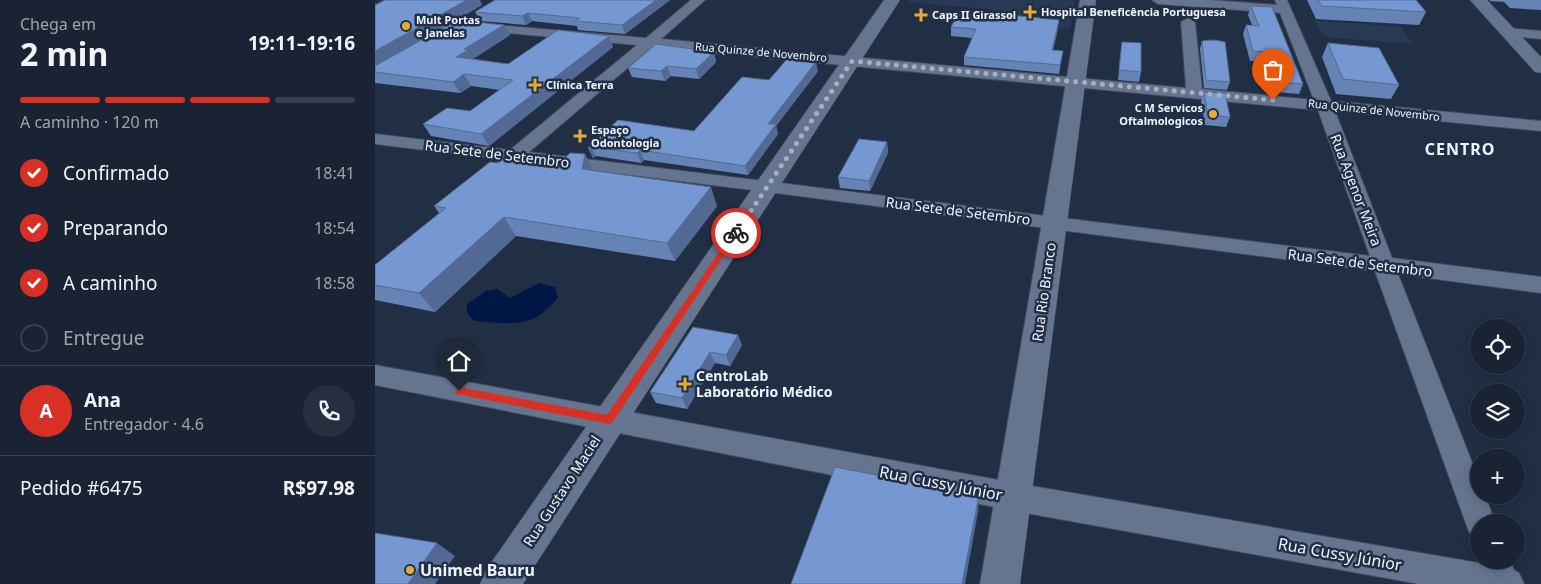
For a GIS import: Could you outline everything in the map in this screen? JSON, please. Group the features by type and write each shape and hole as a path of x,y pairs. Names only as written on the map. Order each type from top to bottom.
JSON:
{"street":[{"path":"491,174 699,0"},
{"name":"Rua Gustavo Maciel","path":"501,584 892,0"},
{"name":"Rua Rio Branco","path":"1000,584 1015,497 1088,0"},
{"path":"1158,0 1282,5"},
{"path":"1478,0 1541,68"},
{"name":"Rua Agenor Meira","path":"1282,5 1324,105 1477,514"},
{"name":"Rua Quinze de Novembro","path":"481,12 463,23 1541,126"},
{"path":"1189,22 1194,93"},
{"path":"1508,32 1541,35"},
{"name":"Rua Sete de Setembro","path":"375,139 768,186 1541,285"},
{"name":"Rua Cussy Júnior","path":"375,375 1015,497 1502,578"}],"shaded area":[{"name":"Hospital Beneficência Portuguesa","path":"910,0 1075,0 1070,29 1008,23 986,15 988,9 908,2"},
{"path":"1314,20 1401,27 1413,44 1325,37"}],"water":[{"path":"539,283 555,287 558,297 541,315 522,322 512,323 476,321 468,314 467,304 486,291 497,289 510,298"}],"building":[{"name":"Mult Portas e Janelas","path":"385,0 467,0 375,51 375,5"},
{"path":"495,0 656,0 622,25 575,21 580,18 528,13 522,16 475,12"},
{"path":"1318,0 1416,0 1426,12 1322,6"},
{"path":"1251,6 1272,7 1303,84 1280,82 1269,52 1253,51 1246,25 1259,26"},
{"path":"960,10 1059,20 1052,50 1063,51 1060,65 964,57 976,29 951,27"},
{"path":"457,20 504,25 464,49 468,50 456,57 508,64 558,30 609,36 481,134 423,124 447,108 470,111 513,80 464,74 453,82 375,72 375,66"},
{"path":"1214,40 1225,42 1230,82 1206,80 1202,41"},
{"path":"1122,42 1141,43 1141,72 1119,70"},
{"path":"1328,43 1379,48 1399,85 1343,79"},
{"path":"656,44 714,52 696,69 667,66 661,71 628,68"},
{"path":"787,59 816,62 768,124 776,124 745,166 640,150 637,153 588,148 618,120 694,131 742,77 769,80"},
{"path":"1204,92 1225,93 1230,117 1208,115"},
{"path":"859,139 887,142 869,181 838,177"},
{"path":"570,153 585,154 582,169 711,187 667,243 504,217 419,293 375,285 375,265 446,208 434,206 490,162 498,163 503,158 556,166"},
{"path":"693,327 738,335 726,355 710,352 682,398 650,392"},
{"path":"835,467 979,495 962,584 791,584"},
{"name":"Unimed Bauru","path":"375,533 437,543 408,584 375,584"}],"way so far":[{"path":"736,233 852,61 1273,100"}],"place":[{"name":"Hospital Beneficência Portuguesa","path":"1030,12"},
{"name":"Caps II Girassol","path":"921,15"},
{"name":"Mult Portas e Janelas","path":"406,26"},
{"name":"Clínica Terra","path":"535,85"},
{"name":"C M Servicos Oftalmologicos","path":"1213,114"},
{"name":"Espaço Odontologia","path":"580,136"},
{"name":"CentroLab Laboratório Médico","path":"685,384"},
{"name":"Unimed Bauru","path":"410,570"}],"district":[{"name":"CENTRO","path":"1460,149"}],"route":[{"path":"459,391 609,420 736,233"}]}
